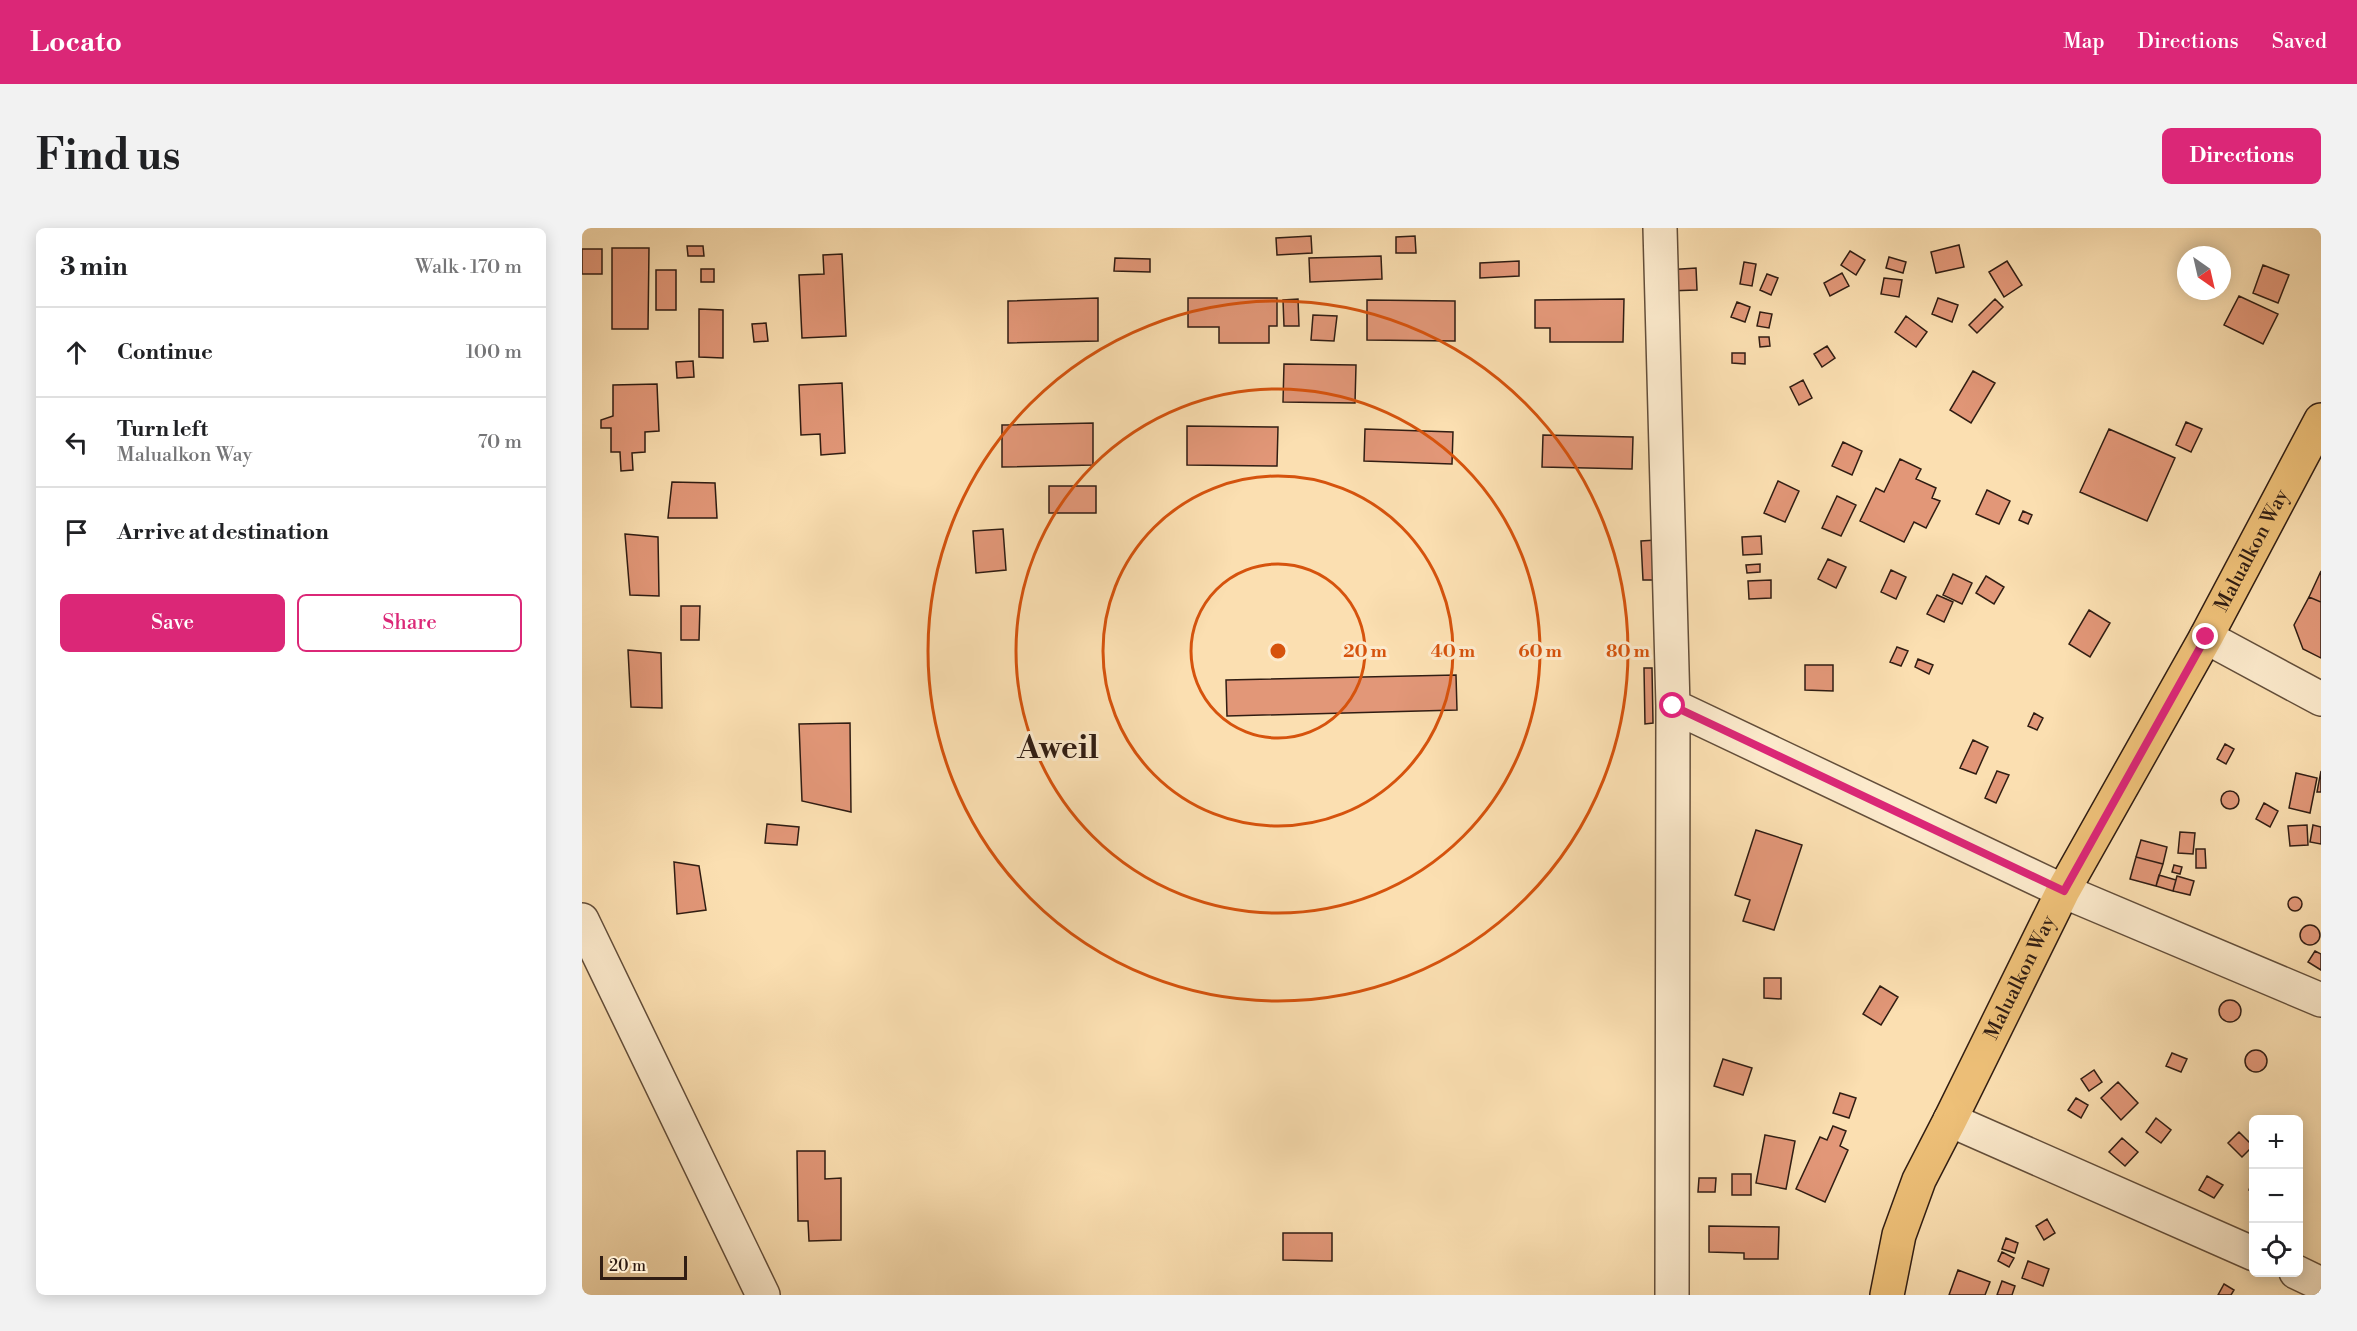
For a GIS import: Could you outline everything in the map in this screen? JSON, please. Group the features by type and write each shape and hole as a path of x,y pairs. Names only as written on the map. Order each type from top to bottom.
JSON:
{"main road":[{"name":"Malualkon Way","path":"1887,1295 1899,1235 1918,1180 2064,891 2206,637 2321,420"}],"street":[{"path":"1660,228 1673,706 1672,1295"},
{"path":"2206,637 2321,699"},
{"path":"1673,706 2064,891 2321,1000"},
{"path":"582,920 763,1295"},
{"path":"1950,1120 2249,1252"},
{"path":"2303,1275 2321,1284"}],"building":[{"path":"1311,236 1312,253 1277,255 1276,238"},
{"path":"1415,236 1416,253 1396,253 1396,237"},
{"path":"1959,245 1964,267 1936,273 1931,252"},
{"path":"687,246 703,246 704,256 688,256"},
{"path":"612,248 649,248 648,329 612,329"},
{"path":"582,249 602,249 602,274 582,274"},
{"path":"1850,251 1865,260 1856,275 1841,265"},
{"path":"842,254 846,336 802,338 799,275 824,274 823,255"},
{"path":"1381,256 1382,279 1310,282 1309,258"},
{"path":"1889,257 1906,262 1903,273 1886,268"},
{"path":"1115,258 1150,259 1150,272 1114,271"},
{"path":"1519,261 1519,276 1480,278 1480,263"},
{"path":"2007,261 2022,285 2004,297 1989,272"},
{"path":"1744,262 1756,264 1752,286 1740,284"},
{"path":"2263,265 2289,275 2278,303 2253,293"},
{"path":"1696,268 1697,290 1667,291 1666,270"},
{"path":"701,269 714,269 714,282 701,282"},
{"path":"656,270 676,270 676,310 656,310"},
{"path":"1842,273 1849,286 1830,296 1824,283"},
{"path":"1767,274 1778,278 1771,295 1760,290"},
{"path":"1884,278 1902,280 1899,297 1881,294"},
{"path":"2239,296 2278,314 2263,344 2224,325"},
{"path":"1098,298 1098,341 1008,343 1008,301"},
{"path":"1188,298 1277,298 1277,326 1269,326 1269,343 1219,343 1219,327 1188,327"},
{"path":"1938,298 1958,305 1952,322 1932,314"},
{"path":"1298,299 1299,326 1284,326 1283,300"},
{"path":"1624,299 1623,342 1550,342 1550,328 1535,328 1535,300"},
{"path":"1995,299 2003,307 1977,333 1969,325"},
{"path":"1367,300 1455,301 1455,341 1367,340"},
{"path":"1737,302 1750,307 1745,322 1731,317"},
{"path":"699,309 723,310 723,358 699,357"},
{"path":"1760,312 1772,314 1769,328 1757,326"},
{"path":"1313,315 1337,316 1334,341 1311,340"},
{"path":"1906,316 1927,332 1916,347 1895,332"},
{"path":"766,323 768,341 754,342 752,324"},
{"path":"1759,337 1769,337 1770,346 1760,347"},
{"path":"1827,346 1835,358 1822,367 1814,354"},
{"path":"1732,353 1745,353 1745,364 1732,363"},
{"path":"693,361 694,377 677,378 676,362"},
{"path":"1284,364 1356,365 1355,403 1283,402"},
{"path":"1973,371 1995,383 1971,423 1950,410"},
{"path":"1803,380 1812,398 1799,405 1790,387"},
{"path":"842,383 845,453 821,455 820,434 801,435 799,385"},
{"path":"657,384 659,431 645,432 645,452 632,453 633,470 621,471 620,452 611,452 611,428 601,428 601,420 613,416 613,385"},
{"path":"2186,422 2202,429 2191,452 2176,445"},
{"path":"1093,423 1093,465 1002,467 1002,425"},
{"path":"1187,426 1278,427 1277,466 1187,465"},
{"path":"1365,429 1453,432 1452,464 1364,461"},
{"path":"2109,429 2175,458 2147,521 2080,492"},
{"path":"1543,435 1633,437 1632,469 1542,467"},
{"path":"1843,442 1862,451 1852,475 1832,466"},
{"path":"1900,459 1921,469 1916,479 1936,488 1932,498 1940,501 1926,528 1914,522 1904,542 1860,521 1876,488 1884,492"},
{"path":"1778,481 1799,491 1785,522 1764,513"},
{"path":"672,482 715,483 717,518 668,518"},
{"path":"1049,486 1096,486 1096,513 1049,513"},
{"path":"1987,490 2010,501 1999,524 1976,514"},
{"path":"1837,496 1856,505 1841,536 1822,528"},
{"path":"2023,511 2032,515 2028,524 2019,520"},
{"path":"1003,529 1006,570 976,573 973,531"},
{"path":"625,534 658,537 659,596 630,595"},
{"path":"1761,536 1762,554 1743,555 1742,537"},
{"path":"1656,540 1658,580 1643,580 1641,541"},
{"path":"1828,559 1846,567 1836,588 1818,579"},
{"path":"1760,564 1760,572 1747,573 1746,565"},
{"path":"1891,570 1906,577 1896,599 1881,592"},
{"path":"2321,571 2321,602 2309,597"},
{"path":"1953,574 1972,583 1962,604 1943,595"},
{"path":"1986,576 2004,587 1994,604 1976,593"},
{"path":"1771,580 1771,598 1749,599 1748,581"},
{"path":"1937,595 1953,602 1944,622 1927,614"},
{"path":"2309,597 2321,602 2321,658 2303,649 2294,625"},
{"path":"681,606 700,606 699,640 681,640"},
{"path":"2089,610 2110,623 2090,657 2069,644"},
{"path":"1897,647 1908,651 1901,666 1890,662"},
{"path":"628,650 661,653 662,708 631,707"},
{"path":"1918,659 1933,665 1929,674 1915,667"},
{"path":"1805,665 1833,665 1833,691 1805,690"},
{"path":"1644,668 1652,668 1653,723 1645,724"},
{"path":"1456,675 1457,710 1227,716 1226,680"},
{"path":"2034,713 2043,718 2037,730 2028,726"},
{"path":"850,723 851,812 802,801 799,724"},
{"path":"1973,740 1988,747 1976,774 1960,768"},
{"path":"2225,744 2234,749 2226,764 2217,759"},
{"path":"1997,771 2009,775 1996,803 1985,798"},
{"path":"2321,771 2321,792 2317,792"},
{"path":"2296,773 2317,778 2310,813 2289,808"},
{"path":"2226,791 2234,791 2239,796 2237,807 2226,809 2221,804 2221,796"},
{"path":"2264,803 2278,811 2270,827 2256,819"},
{"path":"767,824 799,827 797,845 765,843"},
{"path":"2307,825 2308,845 2290,846 2288,826"},
{"path":"2313,825 2321,827 2321,844 2310,842"},
{"path":"1756,830 1802,845 1774,930 1743,921 1750,900 1735,895"},
{"path":"2180,832 2195,833 2193,854 2178,853"},
{"path":"2141,840 2167,847 2163,864 2136,857"},
{"path":"2196,849 2205,849 2206,868 2196,868"},
{"path":"2136,857 2163,864 2156,886 2130,879"},
{"path":"674,862 699,866 706,910 677,914"},
{"path":"2174,865 2182,867 2180,874 2172,872"},
{"path":"2159,875 2176,880 2173,891 2156,886"},
{"path":"2177,876 2194,881 2190,895 2173,891"},
{"path":"2292,897 2298,897 2302,904 2298,911 2292,911 2288,907 2288,901"},
{"path":"2310,925 2317,928 2320,935 2317,942 2310,945 2303,942 2300,935 2303,928"},
{"path":"2315,951 2321,954 2321,970 2308,962"},
{"path":"1764,978 1781,978 1781,999 1764,998"},
{"path":"1880,986 1898,997 1881,1025 1863,1014"},
{"path":"2230,1000 2238,1003 2241,1011 2238,1019 2230,1022 2222,1019 2219,1011 2222,1003"},
{"path":"2256,1050 2264,1053 2267,1061 2264,1069 2256,1072 2248,1069 2245,1061 2248,1053"},
{"path":"2172,1053 2187,1059 2181,1072 2166,1066"},
{"path":"1723,1059 1752,1068 1743,1095 1714,1086"},
{"path":"2094,1070 2102,1082 2089,1091 2081,1079"},
{"path":"2118,1082 2138,1103 2121,1120 2101,1098"},
{"path":"1840,1093 1856,1098 1849,1118 1833,1113"},
{"path":"2076,1098 2088,1105 2081,1118 2068,1110"},
{"path":"2156,1118 2171,1130 2161,1143 2146,1132"},
{"path":"1833,1126 1846,1131 1840,1146 1848,1150 1825,1202 1796,1189 1820,1137 1827,1140"},
{"path":"2239,1132 2249,1142 2249,1150 2242,1157 2228,1143"},
{"path":"1765,1135 1795,1141 1786,1189 1756,1183"},
{"path":"2122,1138 2138,1152 2125,1166 2109,1152"},
{"path":"797,1151 825,1151 825,1179 841,1178 841,1240 809,1241 808,1221 798,1221"},
{"path":"1732,1174 1751,1174 1751,1195 1732,1195"},
{"path":"2207,1176 2223,1185 2214,1198 2199,1190"},
{"path":"1699,1178 1716,1178 1715,1192 1698,1192"},
{"path":"2047,1219 2055,1233 2044,1240 2036,1226"},
{"path":"1709,1226 1779,1227 1778,1259 1744,1259 1744,1253 1709,1252"},
{"path":"1283,1233 1332,1233 1332,1261 1283,1260"},
{"path":"2006,1238 2018,1243 2015,1253 2002,1249"},
{"path":"2002,1252 2014,1258 2009,1267 1998,1261"},
{"path":"2028,1261 2049,1269 2043,1286 2022,1278"},
{"path":"1958,1270 1990,1282 1985,1295 1949,1295"},
{"path":"2002,1281 2015,1286 2012,1295 1997,1295"},
{"path":"2224,1284 2234,1290 2231,1295 2218,1295"}],"district":[{"name":"Aweil","path":"1058,748"}],"route":[{"path":"1673,706 2064,891 2206,637"}]}
